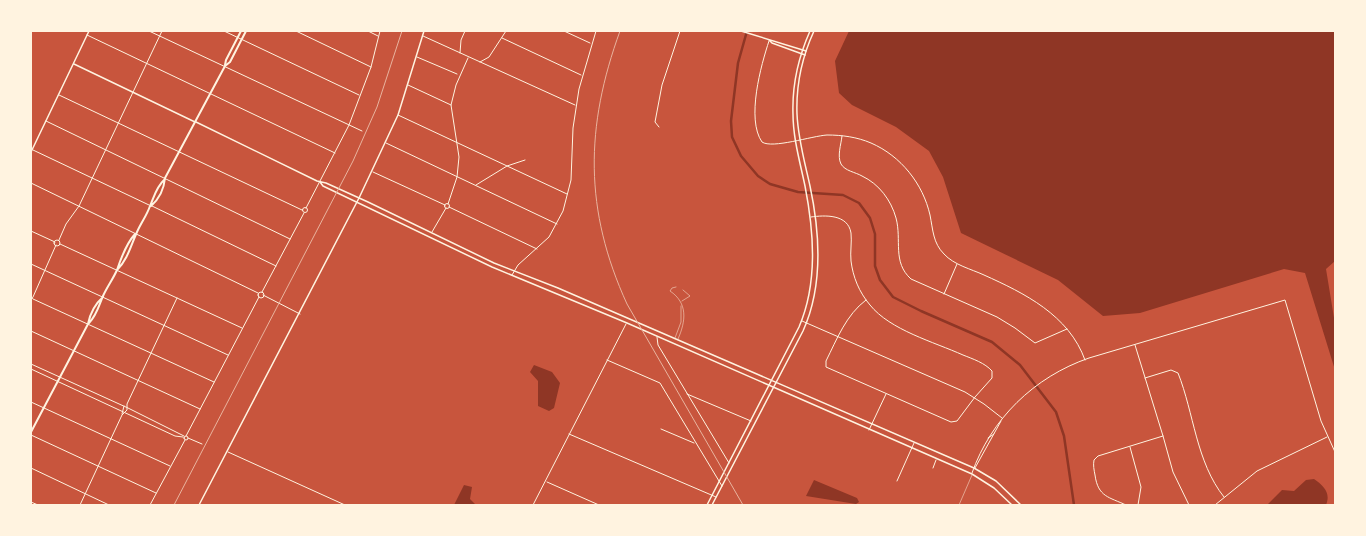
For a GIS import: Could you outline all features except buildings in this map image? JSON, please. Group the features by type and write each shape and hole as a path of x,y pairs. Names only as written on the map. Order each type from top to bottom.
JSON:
{"main road":[{"path":"31,152 89,31"},
{"path":"151,206 154,194 180,151 225,66 226,60 241,31"},
{"path":"225,66 230,62 246,31"},
{"path":"199,505 373,172 398,115 424,31"},
{"path":"742,31 807,51"},
{"path":"707,505 802,321 811,289 812,253 810,217 795,140 793,115 793,94 801,53 810,31"},
{"path":"712,505 807,323 813,302 816,284 817,244 815,216 800,139 797,114 798,93 805,55 814,31"},
{"path":"769,40 772,43 805,55"},
{"path":"74,64 320,182 326,183 359,198 514,271 974,468 996,481 1021,505"},
{"path":"117,270 118,263 128,245 159,195 164,185 165,178"},
{"path":"320,182 324,186 424,236 512,276 626,323 972,474 994,488 1012,505"},
{"path":"31,434 88,324 93,319 102,303 102,297 135,241 136,233"}],"street":[{"path":"149,31 362,131"},
{"path":"60,244 59,240 66,224 79,206 162,31"},
{"path":"224,31 360,96"},
{"path":"296,31 371,67"},
{"path":"368,31 379,36"},
{"path":"258,294 262,292 304,213 307,211 306,208 349,125 371,67 380,31"},
{"path":"460,54 461,40 465,31"},
{"path":"480,62 489,57 506,31"},
{"path":"564,31 592,44"},
{"path":"512,276 518,265 538,249 557,224 568,194 571,180 572,139 576,105 582,75 596,31"},
{"path":"659,128 654,122 660,95 680,31"},
{"path":"87,35 335,153"},
{"path":"423,36 576,105"},
{"path":"502,38 582,75"},
{"path":"769,40 758,89 756,121 761,140 766,144 825,135 842,136 873,144 887,152 905,167 919,186 926,202 934,238 945,255 957,263 1028,296 1045,308 1067,329 1078,343 1085,360"},
{"path":"417,56 457,74"},
{"path":"449,207 448,204 457,177 459,157 451,105 456,85 468,57"},
{"path":"408,85 451,105"},
{"path":"58,94 302,210 304,213"},
{"path":"398,115 568,194"},
{"path":"46,121 290,239"},
{"path":"842,136 840,158 843,166 873,183 882,191 892,207 898,225 899,258 904,270 915,281 1005,322 1035,343 1067,329"},
{"path":"386,144 557,224"},
{"path":"32,150 276,266"},
{"path":"475,185 507,166 525,160"},
{"path":"373,172 445,205 448,204"},
{"path":"31,183 136,233 153,243 258,294 259,297 200,409 187,437 150,505"},
{"path":"431,233 446,208 449,207 538,249"},
{"path":"302,210 306,208"},
{"path":"810,217 836,217 848,225 851,235 851,260 854,275 866,300 877,313 891,323 977,361 990,369 993,373 993,376 955,422 951,422 828,368 826,361 838,337 851,314 866,300"},
{"path":"31,231 55,242"},
{"path":"55,242 59,240"},
{"path":"55,242 56,246 32,298 214,382"},
{"path":"60,244 242,328"},
{"path":"56,246 60,244"},
{"path":"944,294 957,263"},
{"path":"31,264 228,355"},
{"path":"262,292 264,296 300,314"},
{"path":"259,297 264,296"},
{"path":"122,415 125,413 138,381 177,298"},
{"path":"972,474 974,464 987,439 1016,402 1032,388 1058,371 1085,360 1285,300 1327,437 1335,452"},
{"path":"802,321 975,397 1003,418"},
{"path":"533,505 568,433 626,323"},
{"path":"31,331 200,409"},
{"path":"657,337 658,345 729,463"},
{"path":"1135,345 1173,472 1189,505"},
{"path":"607,360 660,383 722,486"},
{"path":"31,364 177,431 184,437 185,440"},
{"path":"31,369 175,436 187,437 202,444"},
{"path":"1144,378 1170,370 1178,373 1204,461 1211,478 1224,497"},
{"path":"687,394 751,421"},
{"path":"870,430 886,394"},
{"path":"31,402 170,466"},
{"path":"80,505 122,415 124,406"},
{"path":"974,468 1001,421"},
{"path":"661,429 695,443"},
{"path":"568,433 716,497"},
{"path":"31,434 98,467 156,493"},
{"path":"987,439 994,434"},
{"path":"1126,505 1105,495 1099,490 1093,462 1098,456 1163,436"},
{"path":"1215,505 1249,476 1266,465 1327,437"},
{"path":"897,481 914,442"},
{"path":"1130,446 1141,487 1138,505"},
{"path":"227,452 345,505"},
{"path":"933,468 936,459"},
{"path":"31,468 109,505"},
{"path":"546,481 599,505"},
{"path":"31,502 38,505"}],"lane":[{"path":"674,339 680,322 681,302 670,291 672,288 676,287"},
{"path":"681,302 690,296 683,290"},
{"path":"678,341 684,323 684,309 681,304"},
{"path":"959,505 972,474"}],"shaded area":[{"path":"849,31 1335,31 1335,261 1326,269 1335,324 1335,370 1305,273 1284,269 1140,313 1103,316 1058,280 961,233 943,177 929,151 896,127 852,105 839,93 835,61"},
{"path":"534,365 552,372 560,383 554,408 549,411 538,406 538,381 530,372"},
{"path":"1314,479 1326,490 1328,497 1326,505 1267,505 1282,490 1294,491 1306,480"},
{"path":"814,480 857,498 859,502 856,504 806,496"},
{"path":"464,485 472,487 470,499 476,505 454,505"}],"waterway":[{"path":"747,31 738,63 731,121 732,137 741,156 758,176 770,184 798,192 843,195 859,203 870,218 875,234 875,266 880,280 893,297 992,342 1020,365 1056,412 1064,436 1074,505"}],"railway":[{"path":"174,505 353,161 377,107 402,31"},
{"path":"620,31 608,66 600,101 595,135 594,168 597,202 603,235 613,269 627,304 743,505"}]}
